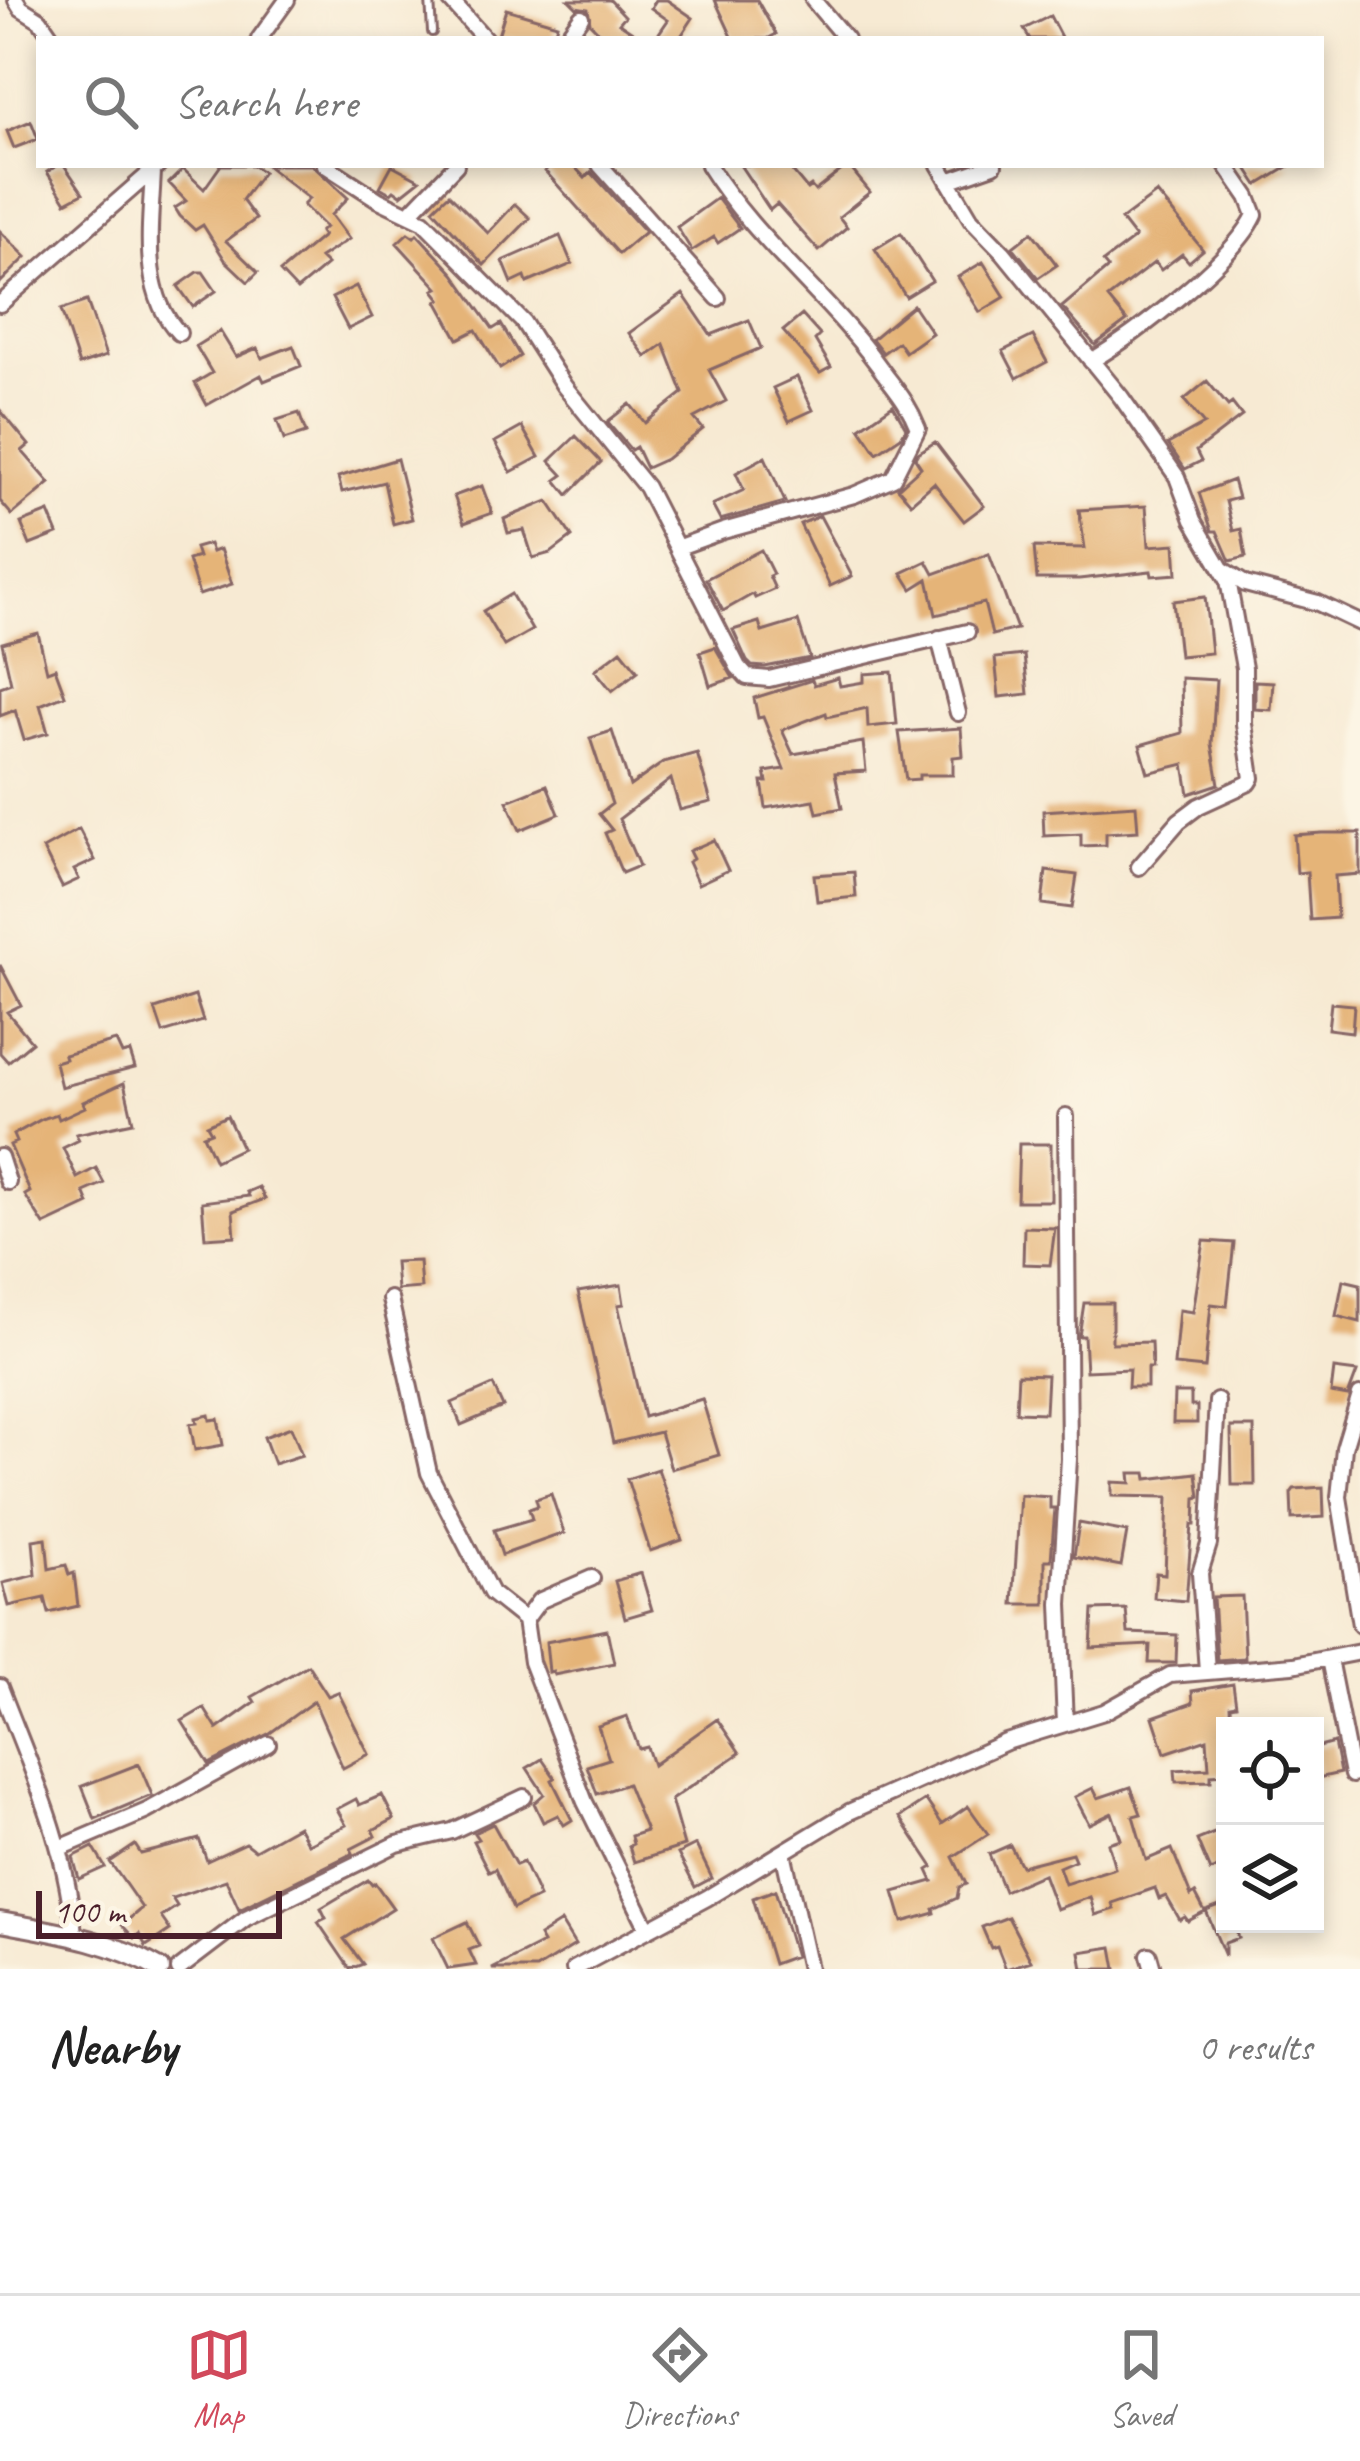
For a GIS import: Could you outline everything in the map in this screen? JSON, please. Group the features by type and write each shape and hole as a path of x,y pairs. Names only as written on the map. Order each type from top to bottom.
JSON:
{"street":[{"path":"16,0 51,36"},
{"path":"261,36 287,0"},
{"path":"450,0 480,36"},
{"path":"813,0 843,36"},
{"path":"568,36 581,17"},
{"path":"0,304 156,168"},
{"path":"156,168 148,227 157,296 165,318 179,333"},
{"path":"330,168 423,221 523,322 565,386 646,487 747,677 769,679 968,632"},
{"path":"410,213 453,168"},
{"path":"603,168 718,298"},
{"path":"679,548 854,495 893,478 918,428 907,399 844,321 759,233 709,168"},
{"path":"941,168 971,219 1003,252 1160,450 1222,570 1244,668 1244,724 1252,778 1179,820 1139,868"},
{"path":"948,181 985,168"},
{"path":"1091,361 1165,311 1247,233 1255,215 1228,168"},
{"path":"1222,570 1245,584 1318,603 1360,622"},
{"path":"939,638 958,713"},
{"path":"1064,1724 1060,1604 1069,1459 1066,1116"},
{"path":"0,1157 8,1182"},
{"path":"390,1299 429,1473 491,1593 525,1620 531,1662 585,1802 647,1927"},
{"path":"1360,1395 1344,1448 1339,1497 1360,1625"},
{"path":"1207,1671 1200,1573 1209,1544 1217,1401"},
{"path":"525,1620 539,1601 592,1578"},
{"path":"574,1969 707,1898 849,1812 1006,1742 1104,1712 1154,1682 1360,1652"},
{"path":"1329,1659 1352,1775"},
{"path":"0,1687 60,1848 72,1894 74,1936"},
{"path":"60,1848 147,1811 268,1744"},
{"path":"179,1969 246,1918 397,1844 452,1831 524,1797"},
{"path":"783,1852 809,1969"},
{"path":"0,1922 129,1952 160,1969"}],"lane":[{"path":"430,0 432,32"}],"building":[{"path":"569,0 610,0 625,16 619,23 638,36 603,36 590,23 588,9"},
{"path":"656,0 667,0 693,18 681,36 657,36 668,20 651,8"},
{"path":"715,0 757,0 776,34 772,36 732,36"},
{"path":"506,9 557,24 554,36 498,36"},
{"path":"1050,16 1060,36 1028,36 1024,29"},
{"path":"31,121 36,140 14,148 7,131"},
{"path":"66,168 83,193 66,202 47,172"},
{"path":"219,168 263,172 242,200 256,219 226,241 258,272 248,282 225,260 203,225 195,230 180,216 175,208 186,201 169,183 183,169 204,189"},
{"path":"270,168 315,168 348,198 331,215 349,239 320,258 327,265 297,290 280,272 323,236 320,232 325,227 303,205 309,199"},
{"path":"390,168 420,180 401,195 380,187"},
{"path":"576,168 585,178 591,172 645,232 619,254 545,171"},
{"path":"742,168 790,168 807,189 811,186 815,191 850,168 870,192 839,217 847,227 819,251 777,204 770,210"},
{"path":"1247,168 1286,168 1258,185"},
{"path":"1157,193 1203,250 1189,262 1182,254 1161,270 1155,262 1108,298 1127,321 1095,345 1062,307 1108,268 1103,262 1135,238 1121,220"},
{"path":"449,194 488,233 515,204 530,218 484,265 433,209"},
{"path":"717,198 740,228 718,243 714,237 692,251 677,227"},
{"path":"0,231 26,257 0,283"},
{"path":"1032,232 1057,265 1038,278 1013,247"},
{"path":"408,233 417,234 454,274 493,329 501,324 520,356 500,369 476,330 458,339 437,301 441,299 434,290 438,288 397,243"},
{"path":"901,233 932,281 906,297 875,249"},
{"path":"560,236 572,264 527,283 525,277 512,283 503,261"},
{"path":"983,262 1005,297 980,312 958,277"},
{"path":"203,272 216,291 193,307 178,286"},
{"path":"356,286 372,317 348,329 332,298"},
{"path":"683,294 711,335 749,320 761,348 709,370 726,401 694,418 703,429 666,459 646,468 636,447 631,450 607,422 630,404 645,423 683,393 664,344 646,357 629,333"},
{"path":"87,301 106,356 79,365 61,310"},
{"path":"913,305 932,333 905,352 898,342 883,353 872,339"},
{"path":"802,315 820,335 815,340 831,367 820,373 783,331"},
{"path":"220,331 236,357 257,348 262,358 293,346 301,366 264,381 261,375 207,405 195,383 212,373 196,346"},
{"path":"1033,336 1047,362 1017,378 1003,351"},
{"path":"797,377 813,410 789,421 773,388"},
{"path":"1207,381 1242,416 1196,451 1201,461 1185,469 1168,444 1204,424 1184,400"},
{"path":"893,405 906,428 877,453 860,428"},
{"path":"0,410 29,445 22,451 50,483 12,515 0,501"},
{"path":"299,413 306,433 284,440 277,420"},
{"path":"522,427 539,457 511,472 495,442"},
{"path":"576,436 601,462 568,495 556,480 563,475 550,461"},
{"path":"935,442 984,506 964,521 934,483 911,503 898,488 921,467 915,458 918,453"},
{"path":"765,457 785,502 720,520 712,505 744,490 736,473"},
{"path":"397,459 412,519 393,524 384,482 342,492 338,477"},
{"path":"1233,480 1238,498 1226,501 1233,531 1241,529 1246,557 1230,561 1217,531 1212,531 1199,493"},
{"path":"482,486 492,513 464,523 454,496"},
{"path":"548,501 572,537 551,553 533,558 524,530 508,533 504,519"},
{"path":"1146,506 1149,546 1175,544 1177,574 1152,576 1151,571 1037,579 1034,547 1085,548 1079,510"},
{"path":"49,512 58,534 30,545 21,523"},
{"path":"820,516 852,576 830,586 800,524"},
{"path":"209,544 212,552 220,549 232,584 199,595 188,560 198,557 195,548"},
{"path":"761,550 775,589 755,598 753,594 723,611 706,579"},
{"path":"989,554 1017,629 992,635 984,603 936,615 928,579 912,589 902,573 927,561 934,574"},
{"path":"511,594 532,630 504,646 483,611"},
{"path":"1205,597 1211,653 1179,656 1173,601"},
{"path":"798,621 810,658 765,667 747,661 733,630 759,622 762,632"},
{"path":"38,633 47,671 55,668 65,695 40,705 48,733 24,740 15,710 0,716 0,687 11,683 2,643"},
{"path":"715,647 733,678 710,686 700,652"},
{"path":"621,650 638,671 612,691 595,670"},
{"path":"1024,655 1028,694 999,697 995,658"},
{"path":"892,672 897,724 868,727 867,708 827,717 826,713 782,730 793,754 863,742 866,771 835,773 842,808 817,813 814,800 766,808 765,772 784,769 763,717 758,718 754,698 812,680 814,685 838,678 840,686 864,682 864,674"},
{"path":"1181,678 1216,680 1212,744 1219,784 1189,794 1184,764 1148,773 1140,745 1182,733"},
{"path":"1255,681 1273,682 1271,710 1255,709"},
{"path":"961,728 963,756 953,757 953,775 906,780 899,732"},
{"path":"612,731 630,786 664,762 697,753 711,802 680,810 671,779 619,819 639,866 622,873 605,833 612,830 599,814 612,804 590,738"},
{"path":"547,785 559,814 520,830 507,801"},
{"path":"1136,805 1138,831 1106,833 1106,845 1081,846 1081,834 1044,836 1043,811"},
{"path":"79,829 95,860 74,870 79,879 62,887 43,849"},
{"path":"1360,833 1360,874 1335,876 1337,918 1310,920 1307,872 1297,873 1294,835"},
{"path":"714,840 728,870 698,884 688,862 693,859 689,851"},
{"path":"1046,871 1077,875 1072,908 1042,904"},
{"path":"854,872 856,897 817,901 814,875"},
{"path":"0,965 21,1005 7,1012 32,1042 8,1062 0,1053"},
{"path":"195,996 203,1021 163,1033 155,1009"},
{"path":"1331,1003 1354,1005 1352,1032 1328,1029"},
{"path":"116,1041 122,1054 130,1052 135,1068 61,1087 55,1062 65,1059 64,1055"},
{"path":"124,1083 133,1122 76,1134 79,1140 63,1148 77,1178 96,1168 104,1183 84,1192 89,1204 44,1225 25,1195 30,1192 10,1145 16,1142 13,1135 42,1119 57,1114 59,1119 85,1107 83,1102"},
{"path":"227,1116 242,1148 215,1161 203,1135 211,1132 207,1125"},
{"path":"1019,1144 1051,1144 1051,1201 1017,1201"},
{"path":"259,1187 265,1199 233,1211 235,1236 205,1238 202,1202 249,1196 247,1192"},
{"path":"1024,1227 1055,1228 1050,1265 1023,1264"},
{"path":"1204,1241 1234,1243 1227,1306 1211,1304 1205,1368 1174,1365 1179,1310 1193,1312"},
{"path":"419,1261 421,1288 397,1290 395,1262"},
{"path":"1343,1280 1360,1284 1360,1322 1336,1316"},
{"path":"621,1285 624,1304 618,1305 644,1417 702,1399 719,1455 671,1469 660,1432 613,1443 578,1292"},
{"path":"1084,1303 1112,1303 1112,1343 1151,1342 1147,1387 1128,1387 1129,1369 1086,1371 1084,1336 1079,1336"},
{"path":"1334,1369 1357,1372 1348,1396 1331,1393"},
{"path":"1018,1374 1047,1375 1045,1413 1016,1412"},
{"path":"493,1385 503,1407 461,1425 452,1403"},
{"path":"1174,1393 1191,1393 1197,1423 1173,1423"},
{"path":"209,1415 210,1420 218,1419 223,1445 195,1450 190,1424"},
{"path":"291,1427 302,1455 274,1464 264,1437"},
{"path":"1231,1427 1254,1427 1255,1485 1232,1485"},
{"path":"658,1469 682,1540 650,1551 627,1479"},
{"path":"1130,1473 1146,1473 1147,1479 1197,1473 1200,1497 1192,1525 1186,1601 1154,1598 1156,1573 1165,1574 1168,1497 1112,1496 1112,1482 1131,1483"},
{"path":"1323,1487 1324,1517 1292,1519 1294,1489"},
{"path":"551,1494 564,1533 502,1555 494,1530 532,1519 529,1509 538,1506 536,1499"},
{"path":"1020,1495 1050,1497 1050,1508 1055,1508 1051,1560 1045,1560 1045,1604 1013,1604"},
{"path":"1079,1523 1127,1532 1121,1566 1074,1557"},
{"path":"46,1538 49,1569 66,1565 69,1575 74,1573 78,1606 49,1613 45,1598 9,1606 3,1583 36,1575 33,1540"},
{"path":"641,1573 652,1610 625,1618 615,1581"},
{"path":"1242,1596 1245,1658 1217,1660 1213,1597"},
{"path":"1126,1609 1128,1633 1177,1635 1176,1663 1149,1663 1150,1645 1091,1648 1093,1610"},
{"path":"607,1630 614,1663 554,1675 549,1672 546,1642"},
{"path":"308,1665 328,1696 338,1692 369,1754 343,1768 314,1701 270,1733 209,1764 182,1721 204,1708 217,1729 255,1702 252,1697"},
{"path":"1233,1684 1236,1705 1230,1706 1231,1717 1216,1717 1216,1775 1211,1775 1211,1781 1176,1782 1175,1770 1209,1768 1207,1739 1165,1753 1153,1717 1193,1703 1192,1691"},
{"path":"627,1716 639,1749 647,1747 653,1765 717,1719 740,1753 671,1800 684,1846 634,1862 631,1836 646,1831 627,1784 597,1794 587,1766 609,1759 598,1726"},
{"path":"1334,1743 1340,1773 1324,1777 1324,1746"},
{"path":"542,1759 572,1820 564,1825 558,1815 543,1822 534,1803 544,1794 527,1768"},
{"path":"139,1764 152,1795 95,1819 82,1786"},
{"path":"1131,1787 1141,1814 1133,1816 1146,1860 1172,1849 1191,1896 1195,1893 1205,1912 1180,1920 1166,1896 1159,1899 1155,1888 1112,1903 1114,1909 1095,1915 1090,1897 1056,1909 1043,1874 1004,1891 989,1854 1010,1845 1021,1866 1072,1853 1075,1860 1059,1867 1065,1884 1115,1868 1108,1843 1121,1839 1112,1813 1089,1824 1075,1797 1093,1788 1098,1798"},
{"path":"382,1795 394,1819 373,1830 376,1836 351,1849 353,1853 239,1909 226,1880 172,1898 177,1906 161,1917 170,1930 146,1946 139,1934 134,1938 122,1925 142,1908 110,1862 135,1845 141,1854 199,1839 207,1861 246,1843 255,1850 298,1826 308,1844 346,1825 337,1809 356,1799 359,1805"},
{"path":"926,1800 942,1824 968,1806 988,1834 953,1857 966,1884 959,1887 957,1898 934,1909 935,1913 903,1922 894,1892 933,1881 928,1870 933,1867 900,1817"},
{"path":"493,1824 516,1865 523,1862 539,1897 513,1909 495,1869 489,1872 473,1841 478,1839 474,1833"},
{"path":"1216,1832 1216,1869 1210,1871 1197,1840"},
{"path":"696,1845 712,1878 695,1887 678,1854"},
{"path":"93,1847 105,1867 79,1879 73,1857"},
{"path":"368,1880 393,1908 344,1939 363,1964 350,1969 318,1922 326,1918 321,1908"},
{"path":"775,1890 795,1956 773,1964 753,1898"},
{"path":"1216,1907 1216,1933 1237,1933 1239,1938 1225,1943 1225,1956 1206,1911"},
{"path":"1008,1917 1031,1961 1006,1969 982,1927"},
{"path":"467,1922 479,1946 469,1950 476,1965 448,1969 433,1938"},
{"path":"561,1922 575,1945 536,1969 492,1969 543,1943 539,1936"},
{"path":"1112,1947 1116,1969 1083,1969 1080,1952"}]}
